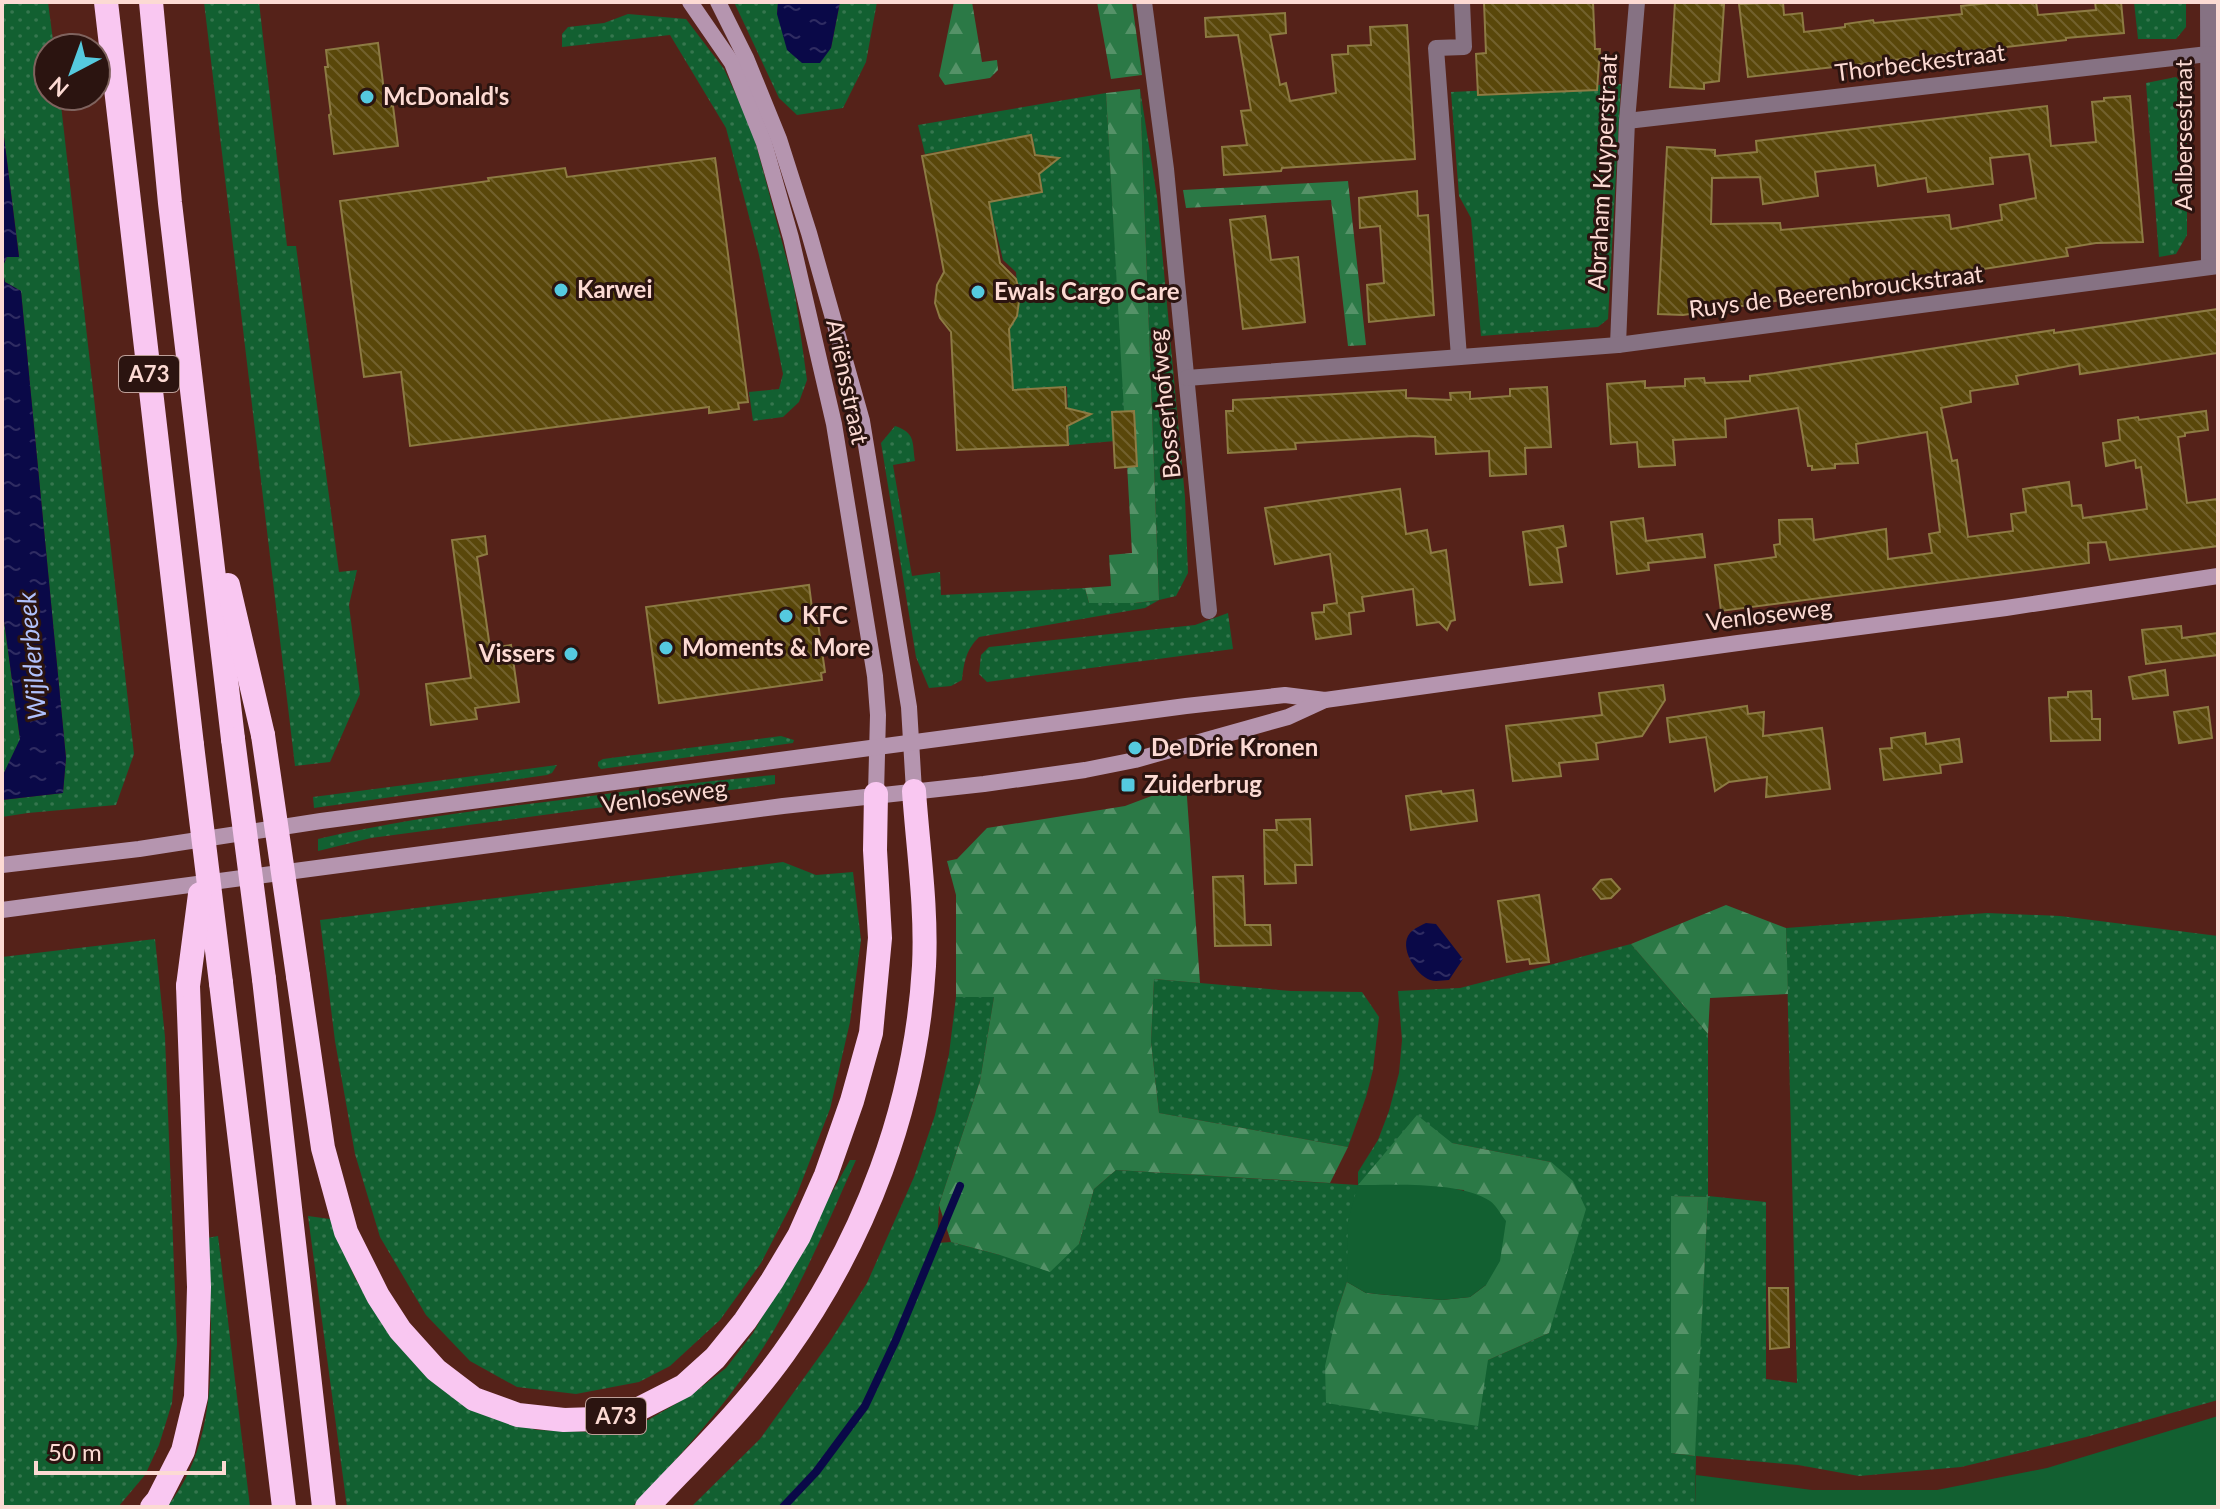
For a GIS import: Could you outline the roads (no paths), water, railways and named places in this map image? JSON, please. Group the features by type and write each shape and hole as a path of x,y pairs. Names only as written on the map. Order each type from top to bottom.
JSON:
{"highway":[{"name":"A73","path":"106,2 284,1507"},
{"name":"A73","path":"151,2 170,203 324,1507"},
{"name":"A73","path":"201,468 263,735 323,1148 346,1232 378,1296 400,1330 436,1370 474,1399 518,1415 564,1420 631,1413 684,1386 715,1358 745,1321 799,1236 826,1175 852,1101 871,1033 880,938 875,850 876,794"},
{"path":"647,1507 739,1410 783,1355 822,1298 848,1249 882,1169 903,1103 917,1034 924,964 914,791"},
{"name":"A73","path":"152,1507 183,1451 196,1397 199,1287 188,986 205,856"}],"main road":[{"name":"Ariënsstraat","path":"690,2 732,63 764,143 791,238 834,424 875,676 876,794"},
{"name":"Ariënsstraat","path":"718,2 746,58 779,139 862,421 909,707 914,791"},
{"name":"Venloseweg","path":"2,865 1186,706 1285,695 1325,700 1991,610 2218,576"},
{"name":"Venloseweg","path":"2,910 876,794 1085,770 1135,760 1288,717 1325,700"}],"street":[{"name":"Bosserhofweg","path":"1144,2 1166,169 1209,611"},
{"path":"1459,357 1436,48 1464,47 1462,2"},
{"name":"Abraham Kuyperstraat","path":"1618,345 1627,121 1637,2"},
{"name":"Aalbersestraat","path":"2208,2 2213,55 2214,266"},
{"name":"Thorbeckestraat","path":"1627,121 2213,55"},
{"name":"Ruys de Beerenbrouckstraat","path":"1187,378 1618,345 2214,266"}],"water":[{"path":"778,2 840,2 831,48 820,63 802,63 787,50 777,14"},
{"path":"2,98 19,257 7,257 2,268"},
{"name":"Wijlderbeek","path":"2,268 5,282 21,291 66,758 63,793 2,800 2,777 20,739 2,606"},
{"path":"1426,923 1436,924 1463,959 1449,980 1437,981 1425,977 1407,953 1407,939 1411,932"}],"waterway":[{"path":"783,1507 816,1472 865,1406 960,1186"}],"place":[{"name":"McDonald's","path":"367,97"},
{"name":"Karwei","path":"561,290"},
{"name":"Ewals Cargo Care","path":"978,292"},
{"name":"KFC","path":"786,616"},
{"name":"Moments & More","path":"666,648"},
{"name":"Vissers","path":"571,654"},
{"name":"De Drie Kronen","path":"1135,748"},
{"name":"Zuiderbrug","path":"1128,785"}]}
